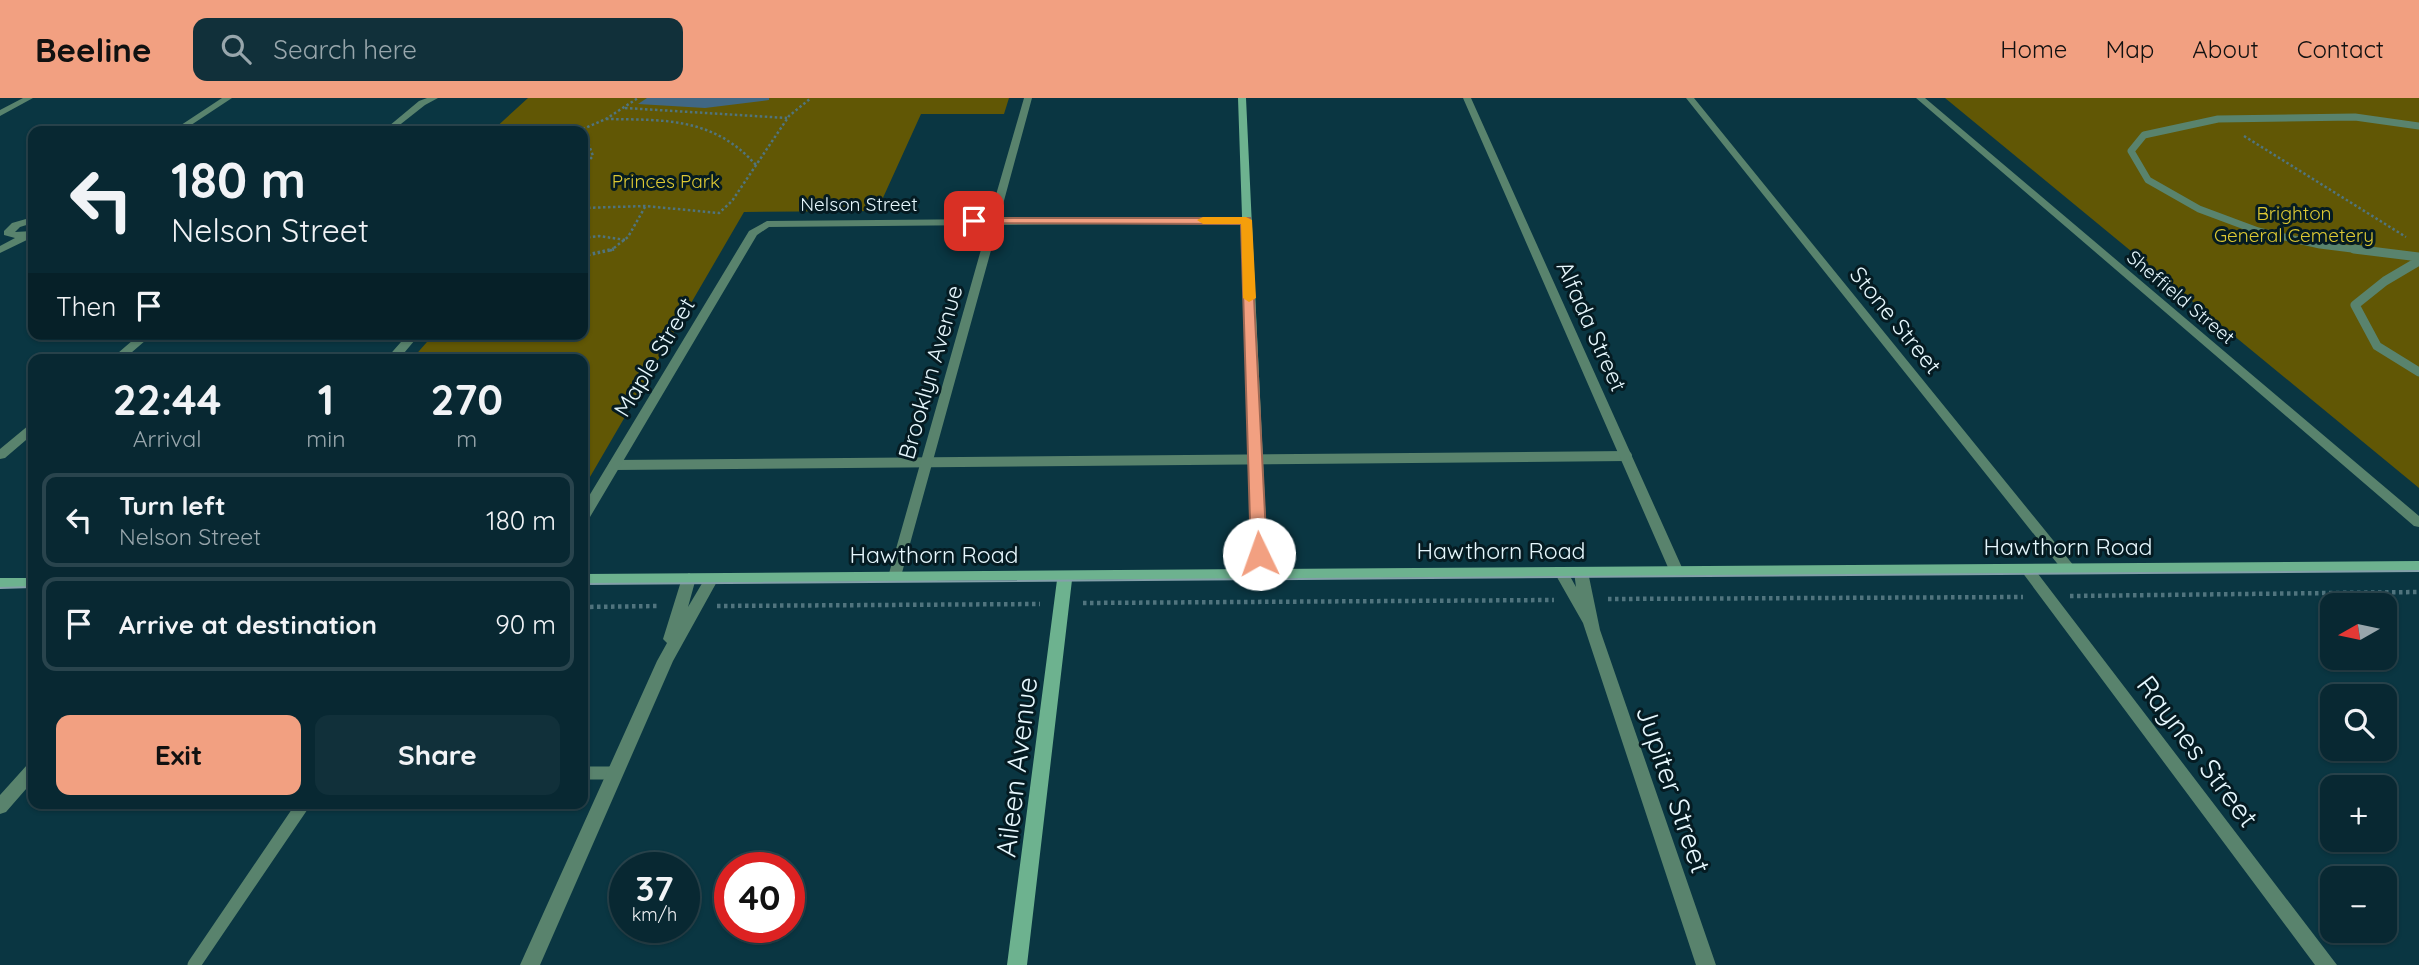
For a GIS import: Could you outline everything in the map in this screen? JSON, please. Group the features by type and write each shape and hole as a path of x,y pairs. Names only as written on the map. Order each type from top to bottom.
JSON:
{"main road":[{"path":"1242,98 1261,574"},
{"name":"Hawthorn Road","path":"588,579 2419,566"},
{"name":"Aileen Avenue","path":"1017,965 1065,576"},
{"path":"0,583 28,583"}],"street":[{"path":"0,113 29,98"},
{"path":"184,126 228,98"},
{"path":"393,126 422,103 434,98"},
{"name":"Brooklyn Avenue","path":"895,577 1028,98"},
{"name":"Alfada Street","path":"1466,98 1677,572"},
{"name":"Stone Street","path":"1690,98 2068,569"},
{"name":"Sheffield Street","path":"1920,98 2419,523"},
{"name":"Nelson Street","path":"767,224 1246,220"},
{"path":"0,249 5,231 28,221"},
{"name":"Maple Street","path":"588,509 753,233 767,224"},
{"path":"5,231 28,234"},
{"path":"0,249 28,236"},
{"path":"123,354 140,340"},
{"path":"396,354 409,340"},
{"path":"0,455 28,432"},
{"name":"Raynes Street","path":"2027,569 2327,965"},
{"name":"Jupiter Street","path":"1561,572 1581,599 1706,965"},
{"name":"Jupiter Street","path":"1581,572 1581,599"},
{"path":"689,605 690,578"},
{"path":"530,965 689,605 712,578"},
{"path":"0,807 28,778"}],"lane":[{"path":"2419,126 2355,117 2218,119 2144,135 2131,151 2148,180 2199,209 2258,231 2320,245 2419,259"},
{"path":"2419,259 2355,305 2377,346 2419,372"},
{"path":"614,465 1627,456"},
{"path":"588,773 616,773"},
{"path":"194,965 300,809"}],"path":[{"path":"588,127 606,119 638,98"},
{"path":"588,208 645,206 719,213 732,201 787,118 811,98"},
{"path":"625,108 787,118"},
{"path":"606,119 673,121 721,132 746,151 756,165"},
{"path":"2218,119 2407,237"},
{"path":"588,146 593,156 588,162"},
{"path":"588,255 616,250 626,240 645,206"},
{"path":"588,237 626,240"},
{"path":"1082,603 2419,592"},
{"path":"588,607 1045,604"}],"green space":[{"name":"Princes Park","path":"528,98 1009,98 1004,114 921,114 877,211 744,212 588,480 588,354 416,354 429,340 588,340 588,126 497,126"},
{"name":"Brighton General Cemetery","path":"1945,98 2419,98 2419,488"}],"building":[{"path":"647,98 769,100 705,108 638,104"}],"tram line":[{"path":"588,584 2419,571"},
{"path":"0,588 28,587"}],"slow traffic":[{"path":"1203,220 1246,220 1249,298"}],"route":[{"path":"974,221 1246,220 1259,554"}]}
